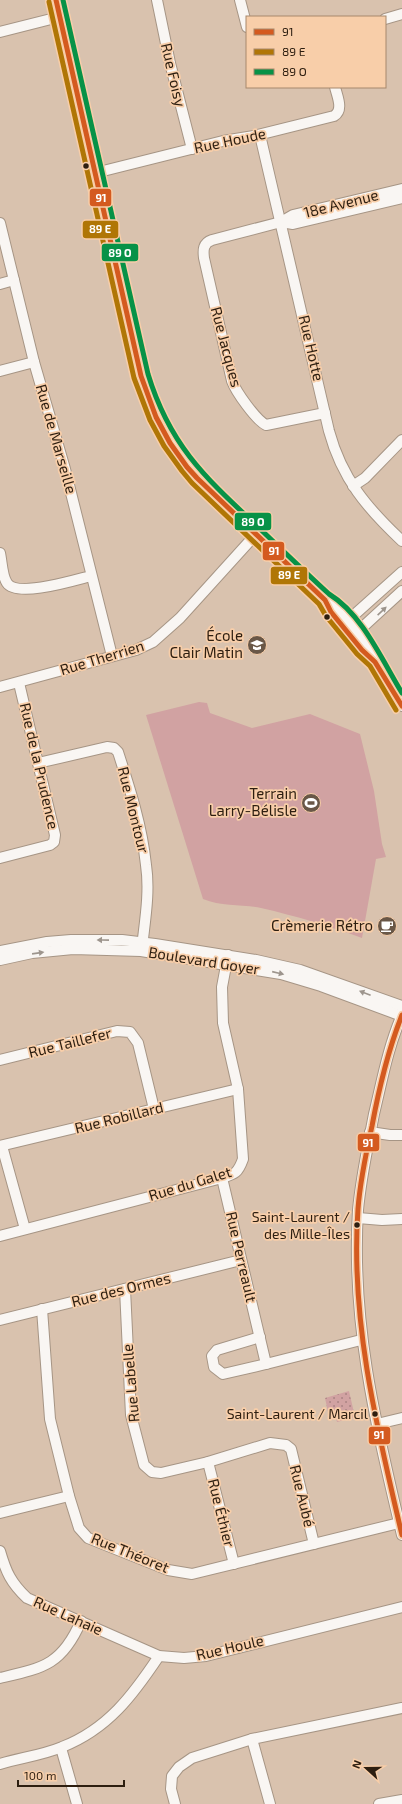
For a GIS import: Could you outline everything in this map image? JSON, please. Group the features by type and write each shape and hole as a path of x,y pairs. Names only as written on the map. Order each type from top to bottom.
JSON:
{"street":[{"path":"56,0 139,370 151,408 164,433 191,471 325,600 330,612 345,623 355,635 362,650 375,662 402,706"},
{"name":"Rue Foisy","path":"157,0 170,63 192,149"},
{"path":"240,0 246,23"},
{"path":"0,32 59,17"},
{"path":"386,18 401,17"},
{"name":"Rue Houde","path":"95,173 223,140 260,135 337,115 339,107 335,88"},
{"name":"Rue Hotte","path":"260,135 325,413 337,456 352,486 372,512 402,541"},
{"name":"18e Avenue","path":"204,248 208,242 212,240 281,222 292,215 402,189"},
{"name":"18e Avenue","path":"281,222 294,224 402,198"},
{"name":"Rue de Marseille","path":"0,223 34,362 65,468 112,656"},
{"name":"Rue Jacques","path":"204,248 204,258 230,374 237,392 260,421 266,425 325,413"},
{"path":"0,284 14,280"},
{"path":"0,371 34,362"},
{"path":"352,486 365,478 402,440"},
{"name":"Rue Therrien","path":"0,687 136,650 153,642 180,618 256,534"},
{"path":"0,553 6,583 12,588 26,590 91,576"},
{"path":"345,623 402,572"},
{"path":"355,635 402,592"},
{"name":"Rue de la Prudence","path":"0,858 50,845 54,842 55,836 19,683"},
{"name":"Rue Montour","path":"38,764 107,747 114,748 118,752 134,804 146,865 147,896 142,946"},
{"name":"Boulevard Goyer","path":"0,951 39,943 110,940 300,970 402,1006"},
{"name":"Boulevard Goyer","path":"0,960 32,953 73,949 142,946"},
{"name":"Boulevard Goyer","path":"227,959 308,982 402,1016"},
{"name":"Rue du Galet","path":"0,1236 222,1178 234,1174 240,1168 243,1159 238,1089 223,1023 222,987 227,959"},
{"path":"402,1016 391,1045 370,1132 362,1180 358,1218 357,1270 361,1340 377,1424 402,1535"},
{"name":"Rue Taillefer","path":"0,1060 117,1030 130,1032 138,1042 154,1109"},
{"name":"Rue Robillard","path":"1,1146 238,1089"},
{"path":"370,1132 402,1135"},
{"path":"1,1146 25,1230"},
{"name":"Rue Perreault","path":"222,1178 266,1364"},
{"path":"358,1218 382,1220 402,1219"},
{"name":"Rue des Ormes","path":"0,1320 241,1260"},
{"name":"Rue Labelle","path":"124,1289 131,1415 144,1465 152,1472 161,1473 208,1462 270,1443 286,1445 291,1449"},
{"name":"Rue Théoret","path":"42,1310 50,1419 69,1496 79,1528 88,1538 168,1570 192,1574 399,1523"},
{"path":"260,1337 217,1350 212,1356 214,1367 223,1374 361,1340"},
{"path":"377,1424 402,1418"},
{"name":"Rue Aubé","path":"291,1449 314,1544"},
{"name":"Rue Éthier","path":"208,1462 234,1564"},
{"path":"0,1513 69,1496"},
{"name":"Rue Lahaie","path":"0,1551 6,1571 16,1587 27,1598 158,1656"},
{"name":"Rue Houle","path":"158,1656 184,1658 206,1656 402,1607"},
{"path":"0,1678 39,1669 49,1663 66,1647 75,1634 81,1621"},
{"path":"0,1764 61,1748 85,1736 110,1718 137,1689 158,1656"},
{"path":"175,1804 171,1789 172,1776 179,1767 192,1758 252,1739 402,1708"},
{"path":"252,1739 270,1804"},
{"path":"61,1748 77,1804"},
{"path":"379,1804 402,1800"}],"shaded area":[{"path":"199,702 207,703 210,713 252,728 310,714 360,734 374,791 382,844 386,857 376,859 362,938 337,929 274,911 210,902 203,899 146,715"},
{"path":"349,1391 355,1417 337,1422 334,1411 328,1412 325,1398"}],"transit line":[{"name":"91","path":"56,0 141,376 156,417 170,443 197,478 325,600 331,612 362,650 375,662 402,706"},
{"path":"63,0 148,374 156,398 166,420 190,457 219,490 329,594 352,613 379,652 402,693"},
{"path":"49,2 134,378 150,420 164,446 192,483 319,604 326,616 357,654 370,666 396,710"},
{"name":"91","path":"402,1015 384,1069 365,1157 358,1209 357,1250 358,1291 368,1374 383,1455 402,1535"}],"place":[{"name":"École Clair Matin","path":"257,645"},
{"name":"Terrain Larry-Bélisle","path":"311,803"},
{"name":"Crèmerie Rétro","path":"387,926"},
{"name":"Saint-Laurent / des Mille-Îles","path":"357,1225"},
{"name":"Saint-Laurent / Marcil","path":"375,1414"}]}
